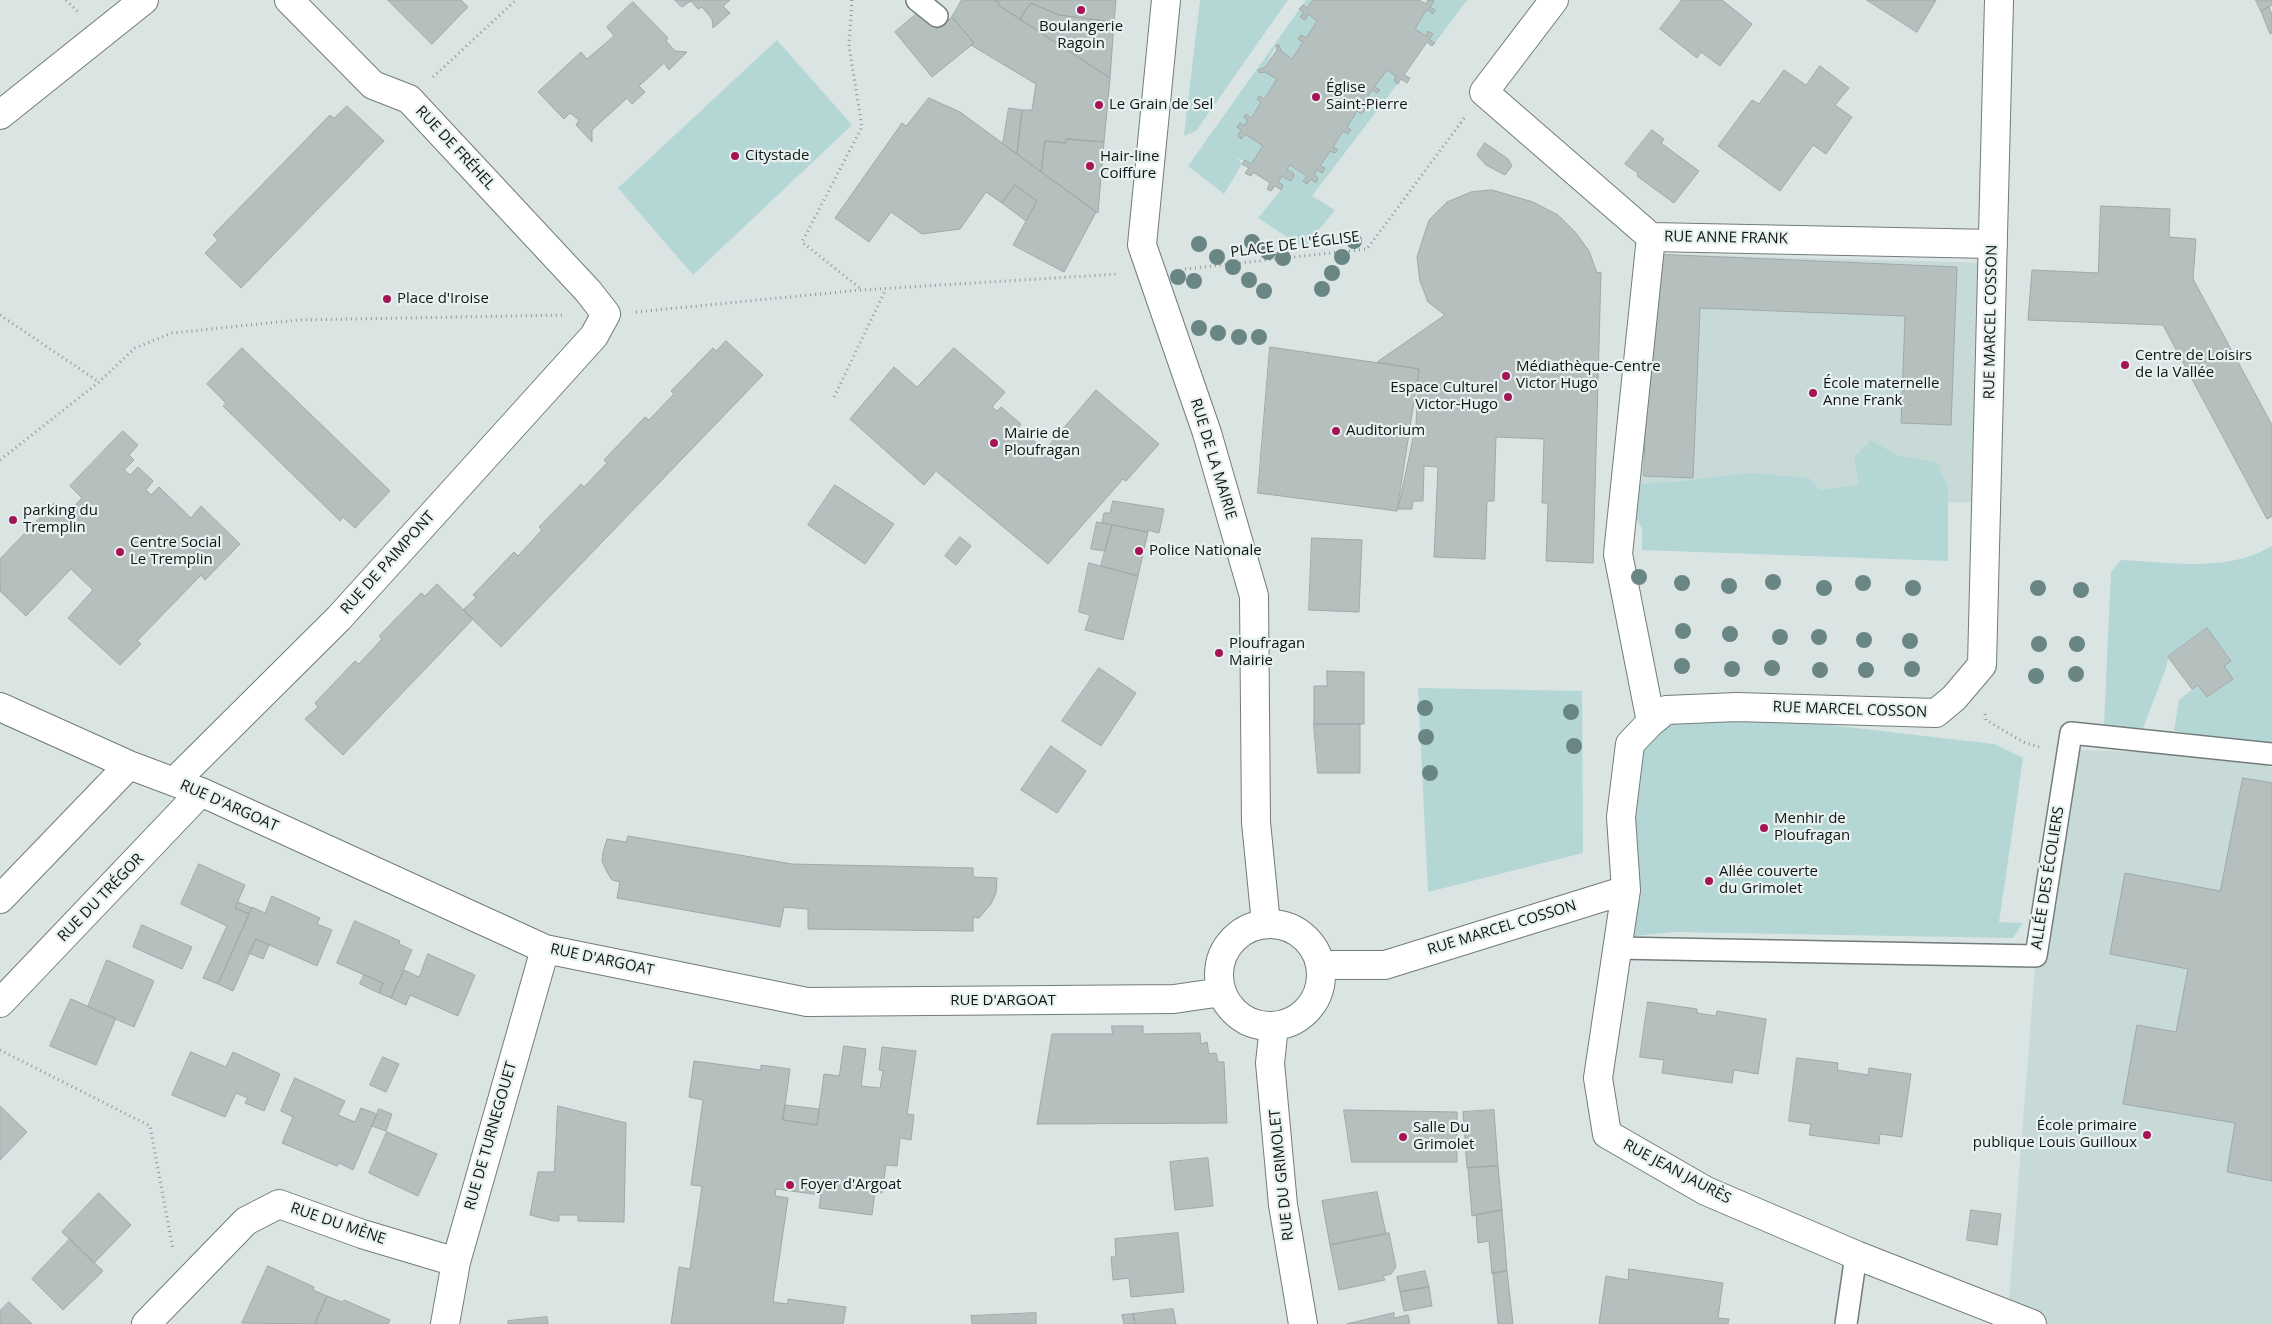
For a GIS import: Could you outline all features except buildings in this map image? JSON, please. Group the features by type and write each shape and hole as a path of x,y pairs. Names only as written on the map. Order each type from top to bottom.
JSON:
{"street":[{"path":"0,115 144,0"},
{"name":"RUE DE FRÉHEL","path":"288,0 373,85 409,99 588,291 607,321"},
{"name":"RUE DE LA MAIRIE","path":"1166,0 1142,245 1206,433 1254,596 1256,822 1266,924"},
{"path":"1484,92 1554,0"},
{"name":"RUE MARCEL COSSON","path":"1320,965 1385,965 1626,890 1621,817 1630,744 1651,722 1666,710 1737,707 1936,712 1954,698 1982,665 1999,0"},
{"name":"RUE ANNE FRANK","path":"1484,92 1651,237 1993,244"},
{"path":"1651,237 1618,554 1651,722"},
{"name":"RUE DE PAIMPONT","path":"174,782 339,618 607,321"},
{"name":"RUE D'ARGOAT","path":"0,707 128,765 201,792 545,949 807,1002 1174,999 1222,992"},
{"path":"0,899 128,765"},
{"name":"RUE DU TRÉGOR","path":"0,1003 201,792"},
{"name":"RUE JEAN JAURÈS","path":"1626,890 1598,1078 1607,1134 1706,1191 1856,1255 2032,1324"},
{"path":"1266,924 1281,925 1294,930 1307,939 1315,951 1320,965 1321,982 1315,999 1305,1012 1290,1022 1274,1026 1257,1024 1242,1018 1230,1006 1222,992 1221,962 1228,948 1238,936 1251,928 1266,924"},
{"name":"RUE DE TURNEGOUET","path":"445,1324 456,1262 545,949"},
{"name":"RUE DU GRIMOLET","path":"1274,1026 1270,1064 1283,1204 1303,1324"},
{"name":"RUE DU MÈNE","path":"146,1324 246,1221 279,1204 362,1234 456,1262"}],"lane":[{"path":"917,0 937,16"},
{"name":"ALLÉE DES ÉCOLIERS","path":"1617,948 2036,956 2071,733 2272,754"},
{"path":"1846,1324 1856,1255"}],"path":[{"path":"409,99 516,0"},
{"path":"852,0 849,46 862,127 802,242 861,290"},
{"name":"PLACE DE L'ÉGLISE","path":"861,290 1151,272 1367,250 1484,92"},
{"path":"834,397 886,288"},
{"path":"0,460 99,382 135,348 172,333 298,320 607,321 861,290"},
{"path":"0,315 99,382"},
{"path":"1983,706 1986,720 2023,742 2067,754"},
{"path":"0,1050 150,1126 181,1289"}],"shaded area":[{"path":"1200,0 1288,0 1196,131 1184,136"},
{"path":"1306,0 1313,0 1300,17 1305,20 1308,14 1317,21 1306,38 1301,35 1299,39 1303,42 1292,59 1277,50 1276,46 1264,67 1277,79 1248,120 1263,146 1251,164 1237,158 1242,164 1224,194 1188,166"},
{"path":"1432,0 1467,0 1435,43 1429,39 1432,33 1428,31 1426,36 1415,29 1427,9 1433,13 1435,10 1430,7 1433,2"},
{"name":"Citystade","path":"777,40 852,125 693,275 618,188"},
{"path":"1387,70 1396,76 1394,81 1398,83 1312,196 1335,210 1304,248 1258,218 1281,190 1283,185 1278,182 1282,176 1289,181 1293,178 1293,174 1287,169 1290,165 1316,182 1318,178 1314,175 1317,169 1322,173 1325,168 1320,166 1330,151 1335,153 1338,151 1333,147 1343,131 1348,134 1351,130 1347,127 1357,111 1362,114 1365,110 1361,107 1372,90 1377,93 1379,90 1374,87"},
{"name":"École maternelle Anne Frank","path":"1652,254 1992,263 1986,502 1623,507"},
{"path":"1871,440 1896,455 1938,463 1942,476 1948,485 1948,561 1642,550 1642,528 1634,516 1638,484 1674,482 1749,473 1809,478 1820,490 1859,485 1854,457"},
{"path":"2272,546 2272,746 2174,731 2179,700 2198,685 2208,697 2233,679 2224,666 2231,660 2207,628 2168,657 2167,665 2143,728 2104,727 2111,572 2121,560 2179,564 2218,563 2237,560"},
{"path":"1418,688 1582,691 1583,853 1428,892"},
{"path":"1734,714 1994,744 2023,758 1999,922 2023,923 2013,938 1674,932 1635,936 1626,890 1621,817 1651,722"},
{"name":"École primaire publique Louis Guilloux","path":"2078,750 2241,755 2272,768 2272,1324 2038,1324 2008,1314 2036,956"}],"place":[{"name":"Boulangerie Ragoin","path":"1081,10"},
{"name":"Église Saint-Pierre","path":"1316,97"},
{"name":"Le Grain de Sel","path":"1099,105"},
{"name":"Citystade","path":"735,156"},
{"name":"Hair-line Coiffure","path":"1090,166"},
{"name":"Place d'Iroise","path":"387,299"},
{"name":"Centre de Loisirs de la Vallée","path":"2125,365"},
{"name":"Médiathèque-Centre Victor Hugo","path":"1506,376"},
{"name":"École maternelle Anne Frank","path":"1813,393"},
{"name":"Espace Culturel Victor-Hugo","path":"1508,397"},
{"name":"Auditorium","path":"1336,431"},
{"name":"Mairie de Ploufragan","path":"994,443"},
{"name":"parking du Tremplin","path":"13,520"},
{"name":"Police Nationale","path":"1139,551"},
{"name":"Centre Social Le Tremplin","path":"120,552"},
{"name":"Ploufragan Mairie","path":"1219,653"},
{"name":"Menhir de Ploufragan","path":"1764,828"},
{"name":"Allée couverte du Grimolet","path":"1709,881"},
{"name":"École primaire publique Louis Guilloux","path":"2147,1135"},
{"name":"Salle Du Grimolet","path":"1403,1137"},
{"name":"Foyer d'Argoat","path":"790,1185"}]}
